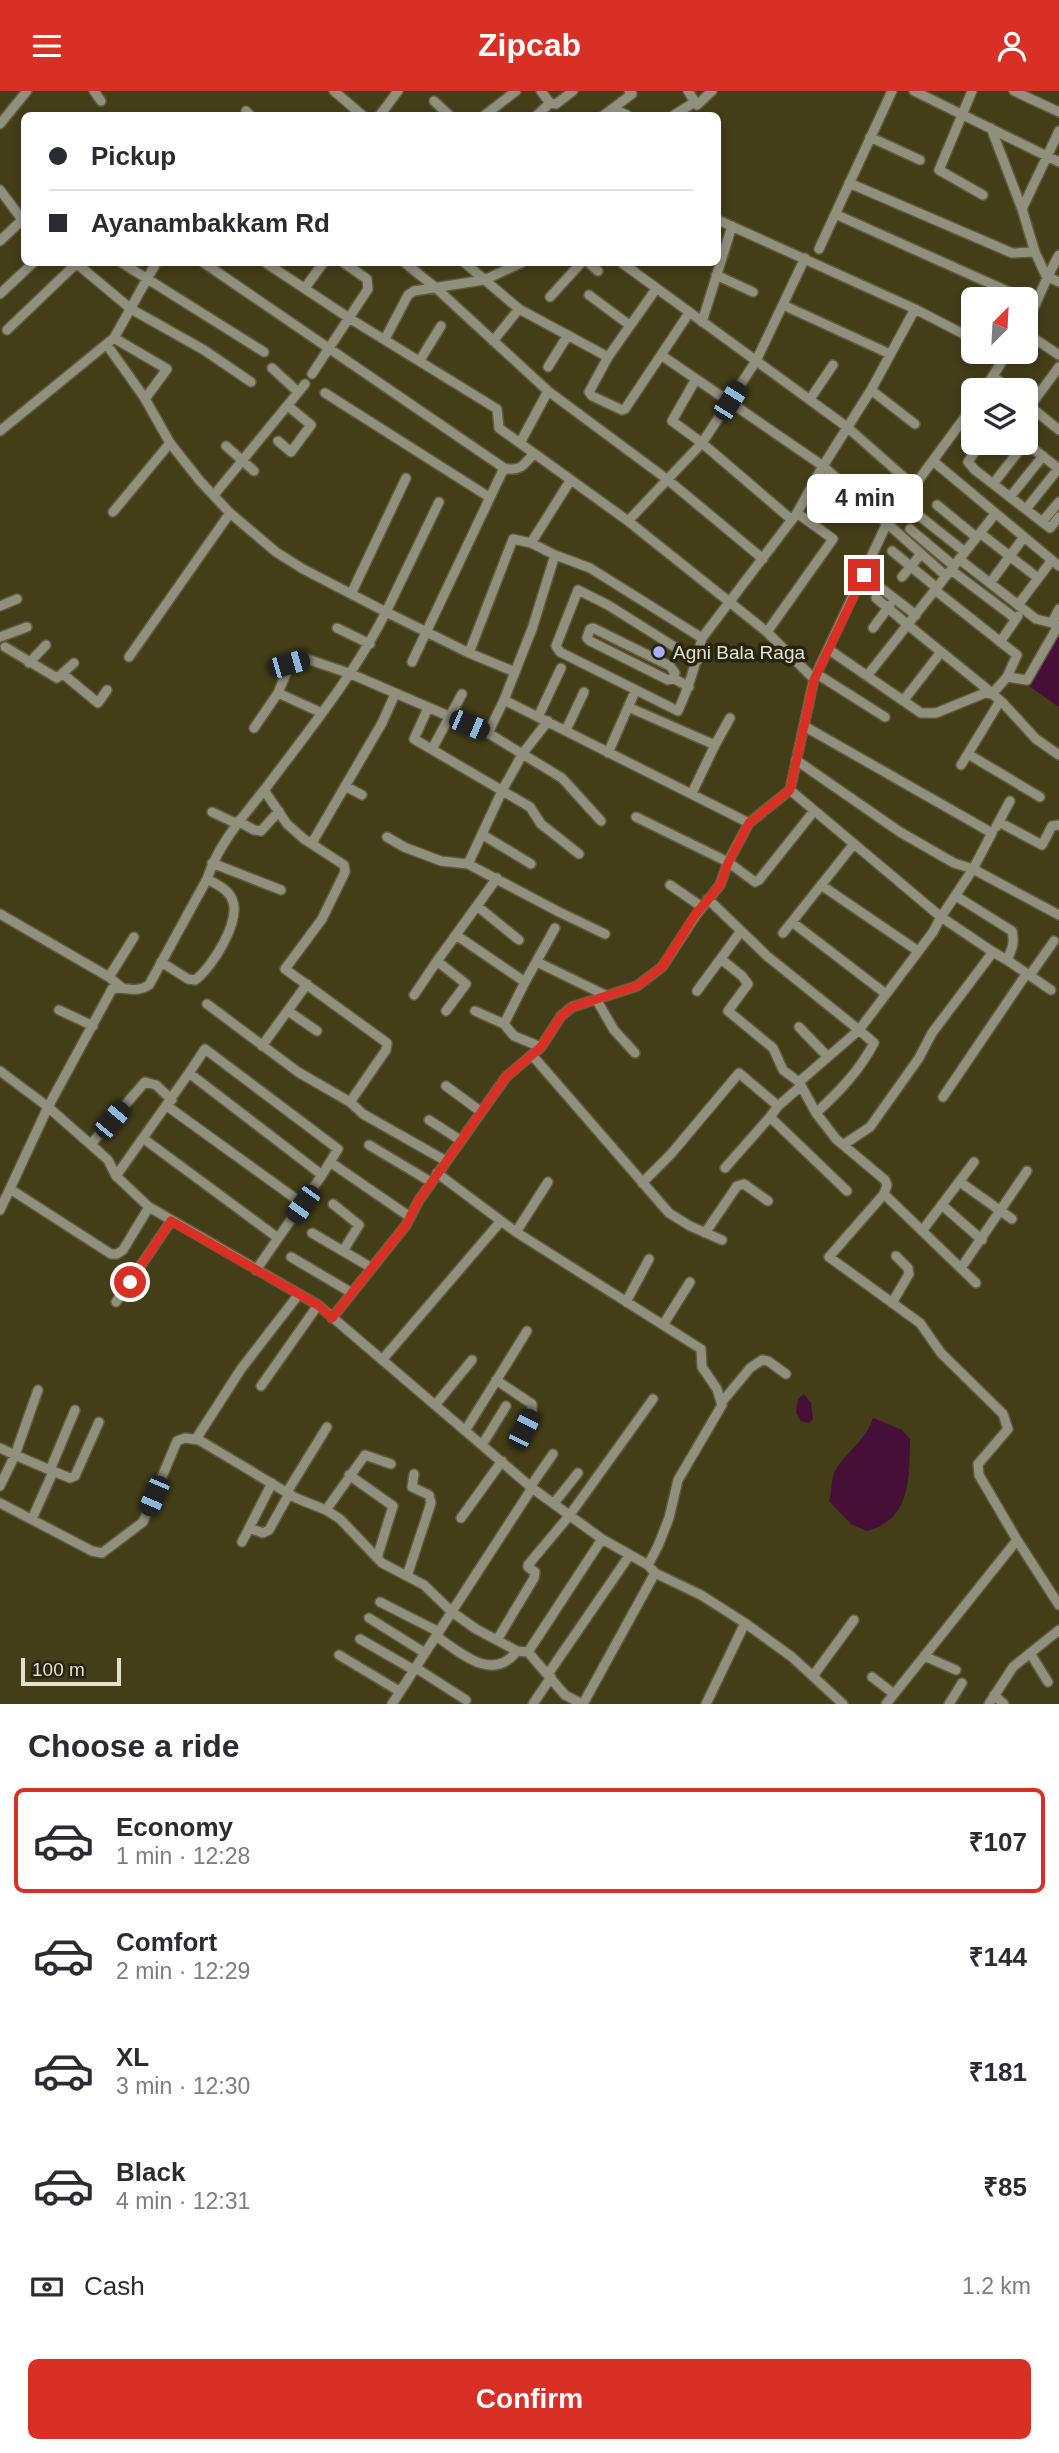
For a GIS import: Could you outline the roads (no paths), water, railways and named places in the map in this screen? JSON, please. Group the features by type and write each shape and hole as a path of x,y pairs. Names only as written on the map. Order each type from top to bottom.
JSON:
{"street":[{"path":"0,124 27,91"},
{"path":"94,91 101,100"},
{"path":"382,112 398,91"},
{"path":"489,112 516,91"},
{"path":"541,91 550,103 556,104 573,91"},
{"path":"608,112 632,95 629,91"},
{"path":"688,91 698,104 712,91"},
{"path":"818,249 892,91"},
{"path":"914,91 1059,162"},
{"path":"972,91 939,170 983,195"},
{"path":"1014,91 1059,112"},
{"path":"338,92 359,112"},
{"path":"434,101 446,112"},
{"path":"540,112 550,103"},
{"path":"679,112 690,105"},
{"path":"613,109 620,112"},
{"path":"991,128 1022,209 1035,252 1046,276 1059,282"},
{"path":"1022,209 1059,131"},
{"path":"870,137 920,160"},
{"path":"849,183 1012,253 1035,252"},
{"path":"0,190 21,218"},
{"path":"835,213 998,287"},
{"path":"721,222 805,258 961,333"},
{"path":"0,241 21,223"},
{"path":"721,260 732,226"},
{"path":"1038,298 1046,276 1059,255"},
{"path":"628,521 702,443 755,361 805,258"},
{"path":"0,294 30,266"},
{"path":"8,330 74,266"},
{"path":"81,266 131,309 251,382"},
{"path":"127,266 264,352"},
{"path":"0,431 110,342 154,266"},
{"path":"208,266 504,468 513,471 520,468 534,453"},
{"path":"273,266 349,318 497,409 499,428 628,521 767,632 816,677 886,717"},
{"path":"305,288 321,266"},
{"path":"312,375 368,289 367,279 348,266"},
{"path":"409,266 548,391 668,480 763,559"},
{"path":"469,266 519,309 608,357"},
{"path":"384,338 408,295 414,291 484,279 513,266"},
{"path":"550,297 578,266"},
{"path":"592,266 598,271"},
{"path":"626,266 847,427 915,487"},
{"path":"702,322 719,266"},
{"path":"716,275 754,292"},
{"path":"656,289 628,324 608,357 589,392 592,396 625,409 689,313"},
{"path":"589,295 628,324"},
{"path":"783,305 890,354"},
{"path":"493,341 519,309"},
{"path":"697,661 608,605 578,590 556,646 560,652 678,711 689,687 697,661 702,638 794,516 871,390 915,309"},
{"path":"420,360 441,326"},
{"path":"548,367 568,335"},
{"path":"1038,341 1059,355"},
{"path":"110,342 167,369 145,399"},
{"path":"110,342 170,443 200,481 230,513 276,552 386,612 469,653 515,672"},
{"path":"661,355 823,466 920,554 955,564 990,583 1035,619 1057,625"},
{"path":"994,377 999,364"},
{"path":"810,400 833,365"},
{"path":"272,367 298,392"},
{"path":"1038,393 1059,367"},
{"path":"696,379 671,419 794,516 833,539 767,632"},
{"path":"214,495 305,384"},
{"path":"871,390 915,424"},
{"path":"520,443 548,391"},
{"path":"325,393 489,498"},
{"path":"278,441 291,452 311,425 288,406"},
{"path":"1038,413 1059,430"},
{"path":"332,1318 410,1217 437,1173 506,1077 541,1047 561,1016 572,1007 637,986 662,967 720,885 728,862 749,823 790,790 816,677 828,649 887,523 961,422"},
{"path":"113,512 170,443"},
{"path":"226,446 254,471"},
{"path":"1026,509 1059,469 1038,452"},
{"path":"972,455 968,462 1042,522 1051,528 1059,517"},
{"path":"993,484 1016,455"},
{"path":"1010,497 1043,456"},
{"path":"933,461 1056,563 1038,578 1000,642"},
{"path":"412,662 504,468"},
{"path":"351,594 406,478"},
{"path":"531,543 570,481"},
{"path":"0,914 109,977 121,987 132,991 142,990 149,985 212,863 237,822 351,674 370,643 439,502"},
{"path":"1042,522 1059,502"},
{"path":"903,503 955,564"},
{"path":"937,505 1038,578"},
{"path":"129,657 230,513"},
{"path":"867,676 995,514"},
{"path":"910,530 955,564 1016,619"},
{"path":"990,583 1024,537"},
{"path":"469,653 513,539 531,543 590,568 702,638"},
{"path":"892,551 1017,655 1007,677 992,694"},
{"path":"902,577 920,554"},
{"path":"488,733 532,629 555,555"},
{"path":"864,575 916,615"},
{"path":"876,598 1000,701 1036,739 1059,755"},
{"path":"873,628 895,598"},
{"path":"0,606 17,599"},
{"path":"1007,677 1027,680 1057,625 1059,609"},
{"path":"0,637 27,627"},
{"path":"337,628 370,643"},
{"path":"673,678 676,673 670,666 593,628 590,629 587,638 590,641 668,680 673,678 689,687"},
{"path":"29,663 46,645"},
{"path":"2,647 55,678 59,678 74,663"},
{"path":"828,649 921,713 936,713 985,693 992,694"},
{"path":"903,701 941,652"},
{"path":"254,728 278,693 289,664 307,659 351,674 488,733 562,778 601,821"},
{"path":"468,864 503,789 543,719 561,668"},
{"path":"63,674 98,703 107,690"},
{"path":"566,730 584,692"},
{"path":"278,693 321,713"},
{"path":"312,843 396,694"},
{"path":"432,749 462,694"},
{"path":"608,753 633,696"},
{"path":"504,700 749,823"},
{"path":"961,765 1000,701"},
{"path":"628,707 715,745"},
{"path":"428,708 414,739 530,807 541,824 579,854"},
{"path":"692,793 730,718"},
{"path":"804,726 992,833"},
{"path":"968,754 1040,797"},
{"path":"796,760 900,832 954,863 973,869 1059,915"},
{"path":"345,786 362,795"},
{"path":"264,790 287,824 344,865 345,873 322,919 285,969 387,1043 386,1050 350,1102"},
{"path":"790,790 942,917 1051,990"},
{"path":"725,1168 778,1106 859,1030 956,896 1010,801"},
{"path":"212,812 261,831 279,811"},
{"path":"636,817 728,862 751,880 759,880 814,811"},
{"path":"999,822 1042,845 1052,826 1059,825"},
{"path":"483,835 531,864"},
{"path":"387,837 404,847 441,861 468,864 605,934"},
{"path":"783,933 853,845"},
{"path":"212,863 281,890"},
{"path":"414,995 498,878"},
{"path":"161,962 192,981 195,980 215,957 227,935 234,918 233,899 223,888 206,879"},
{"path":"670,885 705,903 874,1043 850,1081 816,1113"},
{"path":"821,885 918,951"},
{"path":"956,896 1012,931 1013,947 1007,960"},
{"path":"477,906 519,940"},
{"path":"792,922 886,994"},
{"path":"504,1024 555,928"},
{"path":"697,991 741,931"},
{"path":"456,935 524,982"},
{"path":"109,977 134,937"},
{"path":"943,1097 1054,941"},
{"path":"844,1145 870,1127 919,1058 932,1033 993,952"},
{"path":"721,959 748,984 727,1011 773,1048 783,1070 800,1084 816,1113 836,1139 885,1180 887,1185 884,1194 829,1257 920,1323 941,1353 1003,1414 1008,1429 978,1464 979,1475 1059,1605"},
{"path":"437,961 466,984 446,1011"},
{"path":"537,962 600,997 614,1030 635,1053"},
{"path":"262,1047 307,984"},
{"path":"0,1210 48,1107 112,989 121,987"},
{"path":"207,1004 298,1072 350,1102 363,1114 446,1161"},
{"path":"59,1010 93,1026"},
{"path":"288,1011 317,1031"},
{"path":"475,1011 504,1024 514,1036 541,1047"},
{"path":"799,1027 828,1057"},
{"path":"116,1176 170,1103 205,1049 338,1149 256,1270"},
{"path":"532,1055 669,1213 722,1240"},
{"path":"0,1071 91,1144 108,1160 116,1176 149,1206 318,1305 531,1487 602,1539 648,1565 655,1573 701,1595 746,1623 792,1657 843,1704"},
{"path":"189,1073 322,1175"},
{"path":"642,1183 671,1154 739,1073 778,1106"},
{"path":"91,1144 145,1082 156,1085 170,1103 303,1204"},
{"path":"446,1086 480,1111"},
{"path":"771,1117 847,1191"},
{"path":"429,1119 460,1140"},
{"path":"144,1139 278,1238"},
{"path":"369,1145 431,1182"},
{"path":"330,1162 410,1217"},
{"path":"922,1231 974,1162"},
{"path":"961,1268 1027,1171"},
{"path":"437,1173 516,1232 701,1349 702,1367 717,1389 722,1402"},
{"path":"516,1232 548,1182"},
{"path":"960,1182 1012,1219"},
{"path":"705,1233 739,1185 744,1184 768,1201"},
{"path":"10,1189 111,1254 123,1250 149,1206"},
{"path":"884,1194 976,1283"},
{"path":"333,1204 359,1225 343,1251"},
{"path":"942,1205 982,1240"},
{"path":"116,1302 171,1221"},
{"path":"382,1360 500,1221"},
{"path":"312,1233 372,1268"},
{"path":"892,1303 909,1274 908,1268 895,1256"},
{"path":"290,1257 352,1293"},
{"path":"626,1302 649,1259"},
{"path":"663,1325 690,1282"},
{"path":"196,1439 242,1369 299,1294"},
{"path":"261,1386 318,1305"},
{"path":"465,1431 527,1331"},
{"path":"436,1404 472,1360"},
{"path":"648,1565 669,1518 678,1480 718,1415 722,1402 750,1368 761,1360 768,1361 786,1374"},
{"path":"496,1380 532,1404 532,1413 524,1429"},
{"path":"0,1486 15,1455 38,1390"},
{"path":"496,1640 534,1577 534,1572 528,1565 569,1515 653,1399"},
{"path":"482,1445 506,1405"},
{"path":"32,1519 75,1410"},
{"path":"0,1448 70,1478 75,1476 99,1422"},
{"path":"249,1528 267,1532 327,1427"},
{"path":"0,1503 92,1551 102,1553 143,1522 177,1441 185,1438 196,1439 288,1493 340,1519 377,1558 424,1585 452,1612 496,1640 517,1651 528,1652 565,1696 582,1704 655,1573"},
{"path":"392,1704 553,1454"},
{"path":"326,1510 365,1455 391,1464"},
{"path":"461,1518 502,1461"},
{"path":"554,1503 578,1473"},
{"path":"407,1576 431,1503 429,1495 412,1486 414,1474"},
{"path":"349,1475 393,1506 377,1558"},
{"path":"242,1542 272,1483"},
{"path":"528,1652 602,1539"},
{"path":"886,1704 1017,1540"},
{"path":"533,1704 629,1556"},
{"path":"380,1602 438,1634 460,1652 491,1666 505,1663 517,1651"},
{"path":"369,1618 425,1653"},
{"path":"813,1676 854,1620"},
{"path":"706,1704 746,1623"},
{"path":"989,1704 1013,1667 1059,1630"},
{"path":"360,1639 467,1700"},
{"path":"1030,1653 1048,1682"},
{"path":"339,1655 399,1691"},
{"path":"924,1656 956,1670"},
{"path":"872,1677 894,1694"},
{"path":"949,1704 962,1683"},
{"path":"994,1695 1004,1704"}],"place":[{"name":"Agni Bala Raga","path":"659,652"}]}
